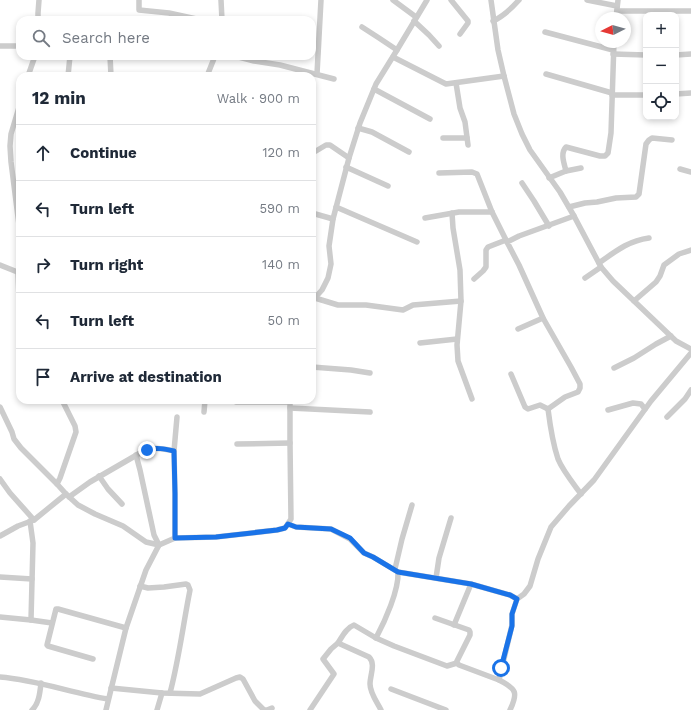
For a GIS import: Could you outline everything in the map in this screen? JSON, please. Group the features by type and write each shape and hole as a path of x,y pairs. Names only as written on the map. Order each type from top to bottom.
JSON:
{"street":[{"path":"38,16 39,0"},
{"path":"139,0 139,10 183,16"},
{"path":"221,0 222,16"},
{"path":"320,0 317,74 334,79"},
{"path":"393,0 415,19 439,46"},
{"path":"316,297 322,290 328,278 331,264 329,246 333,219 346,167 358,128 376,84 427,0"},
{"path":"451,0 468,21 460,34"},
{"path":"491,0 493,21 504,76 514,114 530,150 574,216 600,265 613,281 676,341 691,350"},
{"path":"493,21 501,18 519,0"},
{"path":"587,0 617,6 691,11"},
{"path":"362,28 397,50"},
{"path":"545,32 613,52 643,55"},
{"path":"0,46 16,46"},
{"path":"566,170 562,151 566,147 600,156 605,156 608,154 611,133 613,48"},
{"path":"679,55 691,54"},
{"path":"393,57 446,84 456,84 504,76"},
{"path":"29,72 34,60"},
{"path":"68,72 70,60"},
{"path":"110,60 111,72"},
{"path":"209,72 213,60"},
{"path":"250,60 280,65 300,72"},
{"path":"546,74 612,94 643,94"},
{"path":"456,84 460,108 465,122 468,144"},
{"path":"374,89 430,119"},
{"path":"679,94 691,93"},
{"path":"16,117 11,134 10,146 16,201"},
{"path":"358,128 372,132 410,152"},
{"path":"444,138 467,138"},
{"path":"568,207 616,198 636,197 638,194 646,144 652,138 672,140"},
{"path":"316,151 326,145 330,145 349,158"},
{"path":"346,167 388,186"},
{"path":"549,178 566,170 581,168"},
{"path":"680,169 691,172"},
{"path":"439,173 472,172 477,174 492,212 519,265 543,318 580,384 578,392 566,397 548,409"},
{"path":"522,183 549,226"},
{"path":"336,207 416,242"},
{"path":"425,218 452,213 492,212"},
{"path":"452,213 460,270 462,301 457,339 458,361 472,399"},
{"path":"316,214 333,219"},
{"path":"474,279 486,267 486,250 488,247 574,216"},
{"path":"585,278 622,247 627,244 649,238"},
{"path":"634,301 656,282 664,265 679,254 691,250"},
{"path":"0,265 16,272"},
{"path":"316,301 338,305 366,305 403,310 413,305 462,301"},
{"path":"518,329 543,318"},
{"path":"614,368 671,336"},
{"path":"420,343 457,339"},
{"path":"499,680 512,626 512,614 517,599 524,594 530,586 538,559 551,527 594,480 645,409 691,353"},
{"path":"316,367 370,373"},
{"path":"512,374 525,407 528,408 540,405 548,409"},
{"path":"667,417 685,399 691,390"},
{"path":"608,410 633,403 641,404 645,409"},
{"path":"56,484 60,478 76,432 75,426 64,404"},
{"path":"204,412 205,404"},
{"path":"0,407 14,439 67,496 78,505 123,526 146,542 159,545 175,538 216,537 285,528 291,519 290,404 370,412"},
{"path":"548,409 550,426 558,459 561,466 581,494"},
{"path":"175,538 174,451 177,417"},
{"path":"237,444 290,443"},
{"path":"0,536 18,526 32,521 67,496 136,455 152,448 174,451"},
{"path":"136,455 154,535 159,545"},
{"path":"99,476 108,489 122,504"},
{"path":"0,479 32,521 33,543 31,620"},
{"path":"376,638 392,603 398,577 397,570 402,540 412,505"},
{"path":"436,578 439,558 451,518"},
{"path":"288,524 296,527 331,529 350,538 364,553 397,570 471,584 510,595 517,599"},
{"path":"106,710 126,628 146,570 159,545"},
{"path":"0,577 32,580"},
{"path":"140,586 148,588 186,584 190,590 175,675 170,693"},
{"path":"454,625 471,584"},
{"path":"94,659 48,646 47,644 55,610 58,609 126,628"},
{"path":"0,617 52,623"},
{"path":"435,618 469,630 470,632 457,664"},
{"path":"310,710 334,674 323,658 338,643 347,630 354,625 376,638 394,646 447,666 457,664 499,680 514,691 516,695 510,710"},
{"path":"338,643 369,657 372,660 373,664 370,686 381,710"},
{"path":"0,677 13,678 108,699"},
{"path":"112,688 162,693 200,694 240,677 243,679 255,701 264,710 272,708"},
{"path":"32,710 35,708 38,700 41,684"},
{"path":"391,689 446,710"},
{"path":"157,710 162,693"}],"route":[{"path":"147,450 156,448 174,451 175,538 216,537 277,530 285,528 288,524 296,527 331,529 350,538 364,553 398,572 471,584 510,595 517,599 512,614 512,626 501,668"}]}
